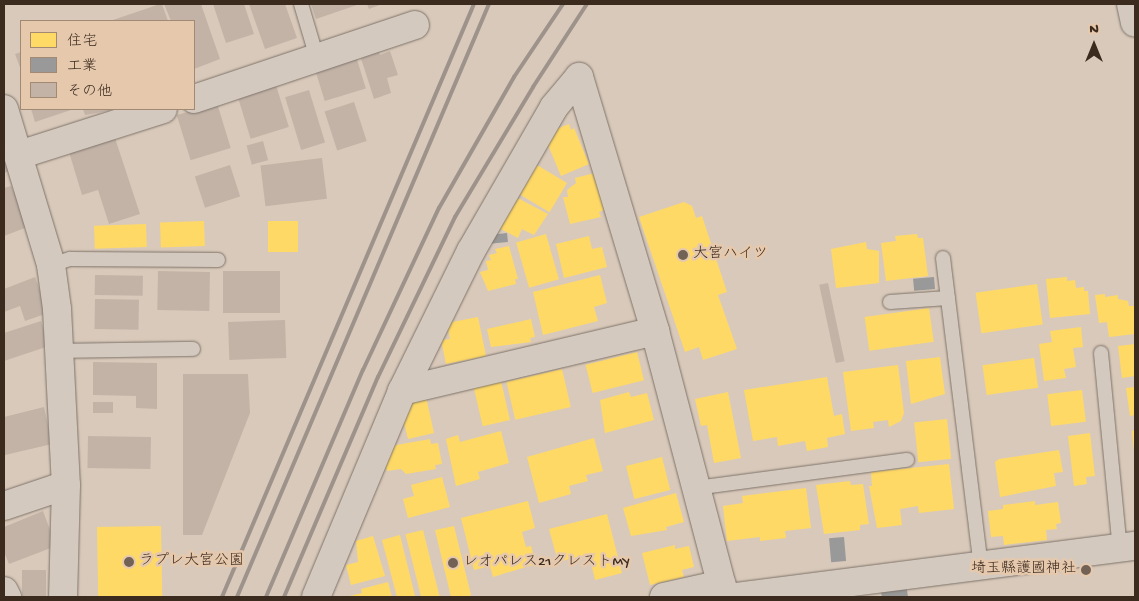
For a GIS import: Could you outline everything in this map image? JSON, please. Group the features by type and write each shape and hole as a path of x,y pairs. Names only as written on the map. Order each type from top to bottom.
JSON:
{"street":[{"path":"1131,4 1135,23"},
{"path":"195,99 415,25"},
{"path":"316,597 402,391 471,251 554,107 579,77 655,331 696,488 727,593"},
{"path":"4,109 51,265 60,351 66,485 63,597"},
{"path":"19,155 160,110"},
{"path":"402,391 655,331"},
{"path":"4,506 66,485"},
{"path":"664,597 727,593 1128,548"},
{"path":"4,591 7,597"}],"lane":[{"path":"302,4 317,58"},
{"path":"943,258 980,566"},
{"path":"51,265 70,259 218,260"},
{"path":"890,302 948,298"},
{"path":"60,351 193,349"},
{"path":"1102,354 1128,548"},
{"path":"696,488 907,460"}],"building: 住宅":[{"path":"569,124 571,130 574,128 589,164 561,176 546,140 549,132"},
{"path":"537,165 567,183 549,212 519,194"},
{"path":"595,173 604,210 599,212 601,217 570,224 563,197 568,197 567,190 576,183 575,178"},
{"path":"512,195 548,214 534,235 522,229 518,238 495,226"},
{"name":"大宮ハイツ","path":"684,202 692,206 696,218 702,216 727,292 718,295 737,349 703,360 699,347 685,352 639,217"},
{"path":"204,221 205,246 161,248 160,223"},
{"path":"268,221 298,221 298,252 268,252"},
{"path":"146,224 147,247 95,249 94,226"},
{"path":"546,234 559,279 529,288 516,243"},
{"path":"917,234 918,238 923,238 928,276 886,281 881,243 896,241 895,236"},
{"path":"589,236 592,249 602,247 607,267 564,278 556,244"},
{"path":"866,242 867,249 879,251 879,283 836,288 831,249"},
{"path":"509,246 518,279 515,279 516,284 488,291 480,272 488,270 486,261 491,260 489,255 497,253 495,249"},
{"path":"600,275 607,303 594,307 598,321 543,335 533,292"},
{"path":"1067,277 1067,281 1075,280 1076,288 1084,287 1084,291 1088,291 1090,314 1050,318 1046,279"},
{"path":"1037,284 1043,325 981,333 976,293"},
{"path":"1105,294 1105,297 1118,295 1118,299 1128,301 1129,306 1135,306 1135,334 1109,337 1107,322 1099,323 1095,295"},
{"path":"929,308 934,342 869,351 865,317"},
{"path":"478,317 486,356 446,364 441,340 450,339 447,323"},
{"path":"531,319 535,337 530,338 531,342 491,347 487,329"},
{"path":"1081,327 1083,347 1073,348 1076,367 1064,369 1066,378 1044,381 1039,344 1052,342 1050,331"},
{"path":"1135,344 1135,376 1122,378 1118,346"},
{"path":"637,352 644,380 593,393 586,365"},
{"path":"940,357 945,394 911,404 906,361"},
{"path":"1034,358 1038,388 987,395 983,365"},
{"path":"898,365 904,413 901,421 889,427 888,420 873,422 874,428 851,431 843,372"},
{"path":"562,369 571,407 515,420 506,382"},
{"path":"827,377 834,416 842,414 845,434 827,438 828,447 807,451 805,441 778,446 777,437 753,441 744,390"},
{"path":"501,381 510,420 483,426 474,387"},
{"path":"1135,387 1135,415 1130,416 1126,388"},
{"path":"1082,390 1086,422 1051,426 1047,394"},
{"path":"629,392 631,397 647,393 654,420 605,433 600,400"},
{"path":"728,392 741,458 714,463 707,425 701,426 695,399"},
{"path":"426,397 434,433 408,439 403,419 411,400"},
{"path":"947,419 951,459 918,462 914,422"},
{"path":"1135,430 1135,451 1134,451 1132,431"},
{"path":"501,431 509,463 478,472 480,479 456,486 446,439 458,435 460,442"},
{"path":"1090,433 1095,476 1086,477 1087,484 1074,486 1068,436"},
{"path":"594,438 603,471 586,475 588,481 569,486 571,494 539,503 527,457"},
{"path":"430,439 431,444 438,443 442,464 435,465 436,469 406,474 401,469 387,471 385,461 391,446"},
{"path":"1059,450 1063,472 1054,473 1056,486 1000,497 995,462 999,459"},
{"path":"662,457 670,490 634,499 626,466"},
{"path":"949,464 954,509 919,513 918,506 900,509 902,525 877,528 869,486 872,486 871,472"},
{"path":"442,477 450,507 408,518 403,499 414,496 411,485"},
{"path":"850,481 851,485 863,484 869,524 860,525 860,530 824,534 816,485"},
{"path":"806,488 811,528 785,531 786,538 760,541 760,537 727,541 723,506 743,503 742,496"},
{"path":"676,493 684,522 666,527 667,530 631,536 623,508"},
{"path":"528,501 535,528 522,532 526,547 531,546 536,564 493,577 490,566 474,570 461,518"},
{"path":"1035,501 1035,505 1058,502 1061,523 1056,524 1057,529 1046,530 1047,540 1004,545 1003,536 991,537 988,511 1003,509 1003,505"},
{"path":"607,514 622,573 595,580 589,554 558,562 549,529"},
{"name":"ラプレ大宮公園","path":"161,526 162,597 98,597 97,527"},
{"name":"レオパレス21クレストMY","path":"454,526 471,595 468,597 451,597 435,530"},
{"path":"423,530 440,597 421,597 406,534"},
{"path":"400,535 415,596 397,597 382,540"},
{"path":"373,536 385,576 351,585 346,565 358,562 356,541"},
{"path":"675,545 675,549 689,546 694,567 682,570 684,577 650,585 642,553"},
{"path":"388,582 392,597 346,597 362,593 361,589"}],"building: 工業":[{"path":"507,233 508,242 490,244 489,235"},
{"path":"934,277 935,289 914,291 913,279"},
{"path":"844,537 846,561 831,562 829,538"},
{"path":"906,583 908,597 882,597 880,587"}],"building: その他":[{"path":"162,4 168,20 113,20"},
{"path":"164,4 201,4 220,59 195,69 195,20 171,20"},
{"path":"213,4 244,4 254,34 226,43"},
{"path":"249,4 285,4 297,38 265,49"},
{"path":"311,4 360,4 316,19"},
{"path":"367,4 382,4 369,9"},
{"path":"377,46 380,55 390,51 398,75 387,78 391,93 374,99 359,52"},
{"path":"20,52 20,67 15,54"},
{"path":"355,53 366,88 325,101 314,66"},
{"path":"276,85 289,127 251,139 238,97"},
{"path":"309,90 325,143 301,150 285,97"},
{"path":"354,102 367,141 337,151 325,112"},
{"path":"217,103 231,148 191,160 177,115"},
{"path":"31,110 71,110 35,122"},
{"path":"83,110 113,110 85,115"},
{"path":"115,138 140,214 109,224 98,190 82,195 69,152"},
{"path":"263,141 268,160 252,165 247,145"},
{"path":"4,150 12,170 4,173"},
{"path":"322,158 327,199 265,206 260,166"},
{"path":"230,165 240,196 205,208 195,176"},
{"path":"11,186 30,226 4,236 4,188"},
{"path":"158,271 210,272 209,311 157,310"},
{"path":"223,271 280,271 280,313 223,313"},
{"path":"95,275 143,276 143,296 95,295"},
{"path":"35,277 48,313 25,321 20,306 4,312 4,289"},
{"path":"828,283 845,361 836,363 819,285"},
{"path":"95,299 139,300 138,330 94,329"},
{"path":"285,320 286,358 229,360 228,322"},
{"path":"41,321 49,346 4,361 4,333"},
{"path":"93,362 157,363 157,409 136,408 136,396 93,395"},
{"path":"183,374 248,374 250,413 202,535 183,535"},
{"path":"93,402 113,402 113,413 93,413"},
{"path":"44,407 52,444 5,455 4,417"},
{"path":"88,436 151,437 150,469 87,468"},
{"path":"43,511 56,546 9,564 4,552 4,527"},
{"path":"22,570 46,570 46,597 22,597"}],"railway":[{"path":"222,597 474,4"},
{"path":"237,597 489,4"},
{"path":"266,597 363,370 439,208 514,77 563,4"},
{"path":"284,597 378,377 455,217 533,87 587,4"}],"place":[{"name":"大宮ハイツ","path":"683,255"},
{"name":"ラプレ大宮公園","path":"129,562"},
{"name":"レオパレス21クレストMY","path":"453,563"},
{"name":"埼玉縣護國神社","path":"1086,570"}]}
